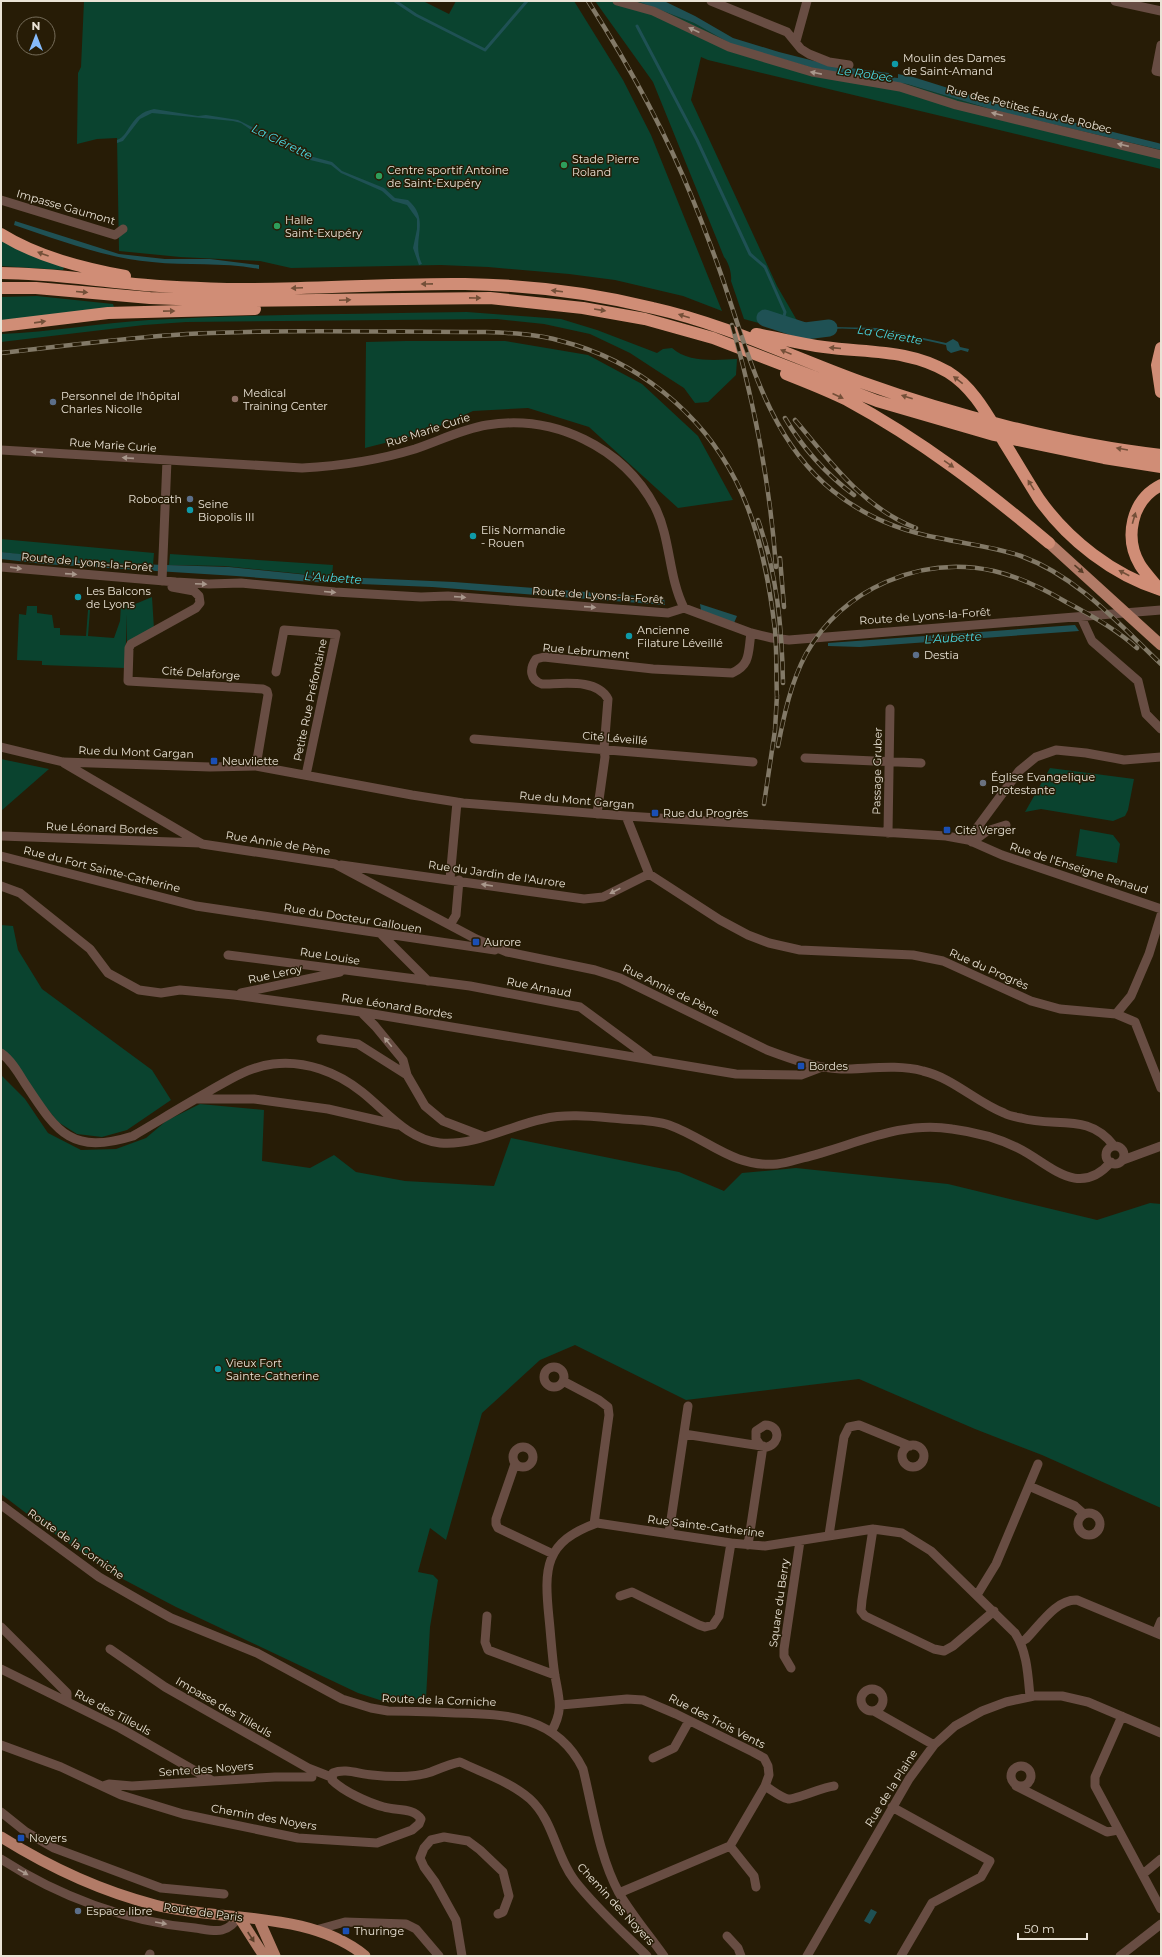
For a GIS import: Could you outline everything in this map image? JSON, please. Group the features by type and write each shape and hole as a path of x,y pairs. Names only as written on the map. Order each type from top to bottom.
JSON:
{"highway":[{"path":"1,234 36,251 58,259 101,271 127,276 147,285"},
{"path":"1,273 50,275 147,285 230,289 463,284 530,287 617,300 656,308 721,327 883,389 985,420 1101,446 1161,455"},
{"path":"1,288 36,288 177,300 292,301 447,297 532,301 613,312 679,327 713,338 877,401 994,436 1161,467"},
{"path":"1,326 116,312 274,309 292,301"},
{"path":"721,327 820,347 880,351 913,357 949,373 966,386 980,403 1040,499 1074,538 1103,562 1160,590"},
{"path":"713,338 764,364 846,400 899,430 974,481 1050,543"},
{"path":"1161,348 1158,365 1161,391"},
{"path":"1160,590 1140,565 1133,549 1131,534 1133,518 1138,506 1146,496 1161,485"}],"main road":[{"path":"1050,543 1132,620 1161,645"},
{"name":"Route de Paris","path":"1,1837 47,1863 91,1884 156,1905 188,1912 249,1918 316,1930 365,1956"},
{"path":"249,1918 264,1956"},
{"path":"249,1918 275,1956"}],"street":[{"name":"Rue des Petites Eaux de Robec","path":"617,1 653,11 729,47 812,72 900,87 956,105 1161,154"},
{"path":"711,1 787,32 796,41 801,49 809,54 830,62 848,65"},
{"path":"796,41 807,1"},
{"path":"1115,1 1161,11"},
{"path":"1161,45 1156,71 1161,72"},
{"name":"Impasse Gaumont","path":"1,200 115,235 123,229"},
{"name":"Rue Marie Curie","path":"1,450 302,468 328,467 398,454 458,432 487,425 526,423 552,428 576,436 601,448 620,462 638,481 654,506 665,532 678,595 684,608"},
{"path":"165,578 163,562 167,460"},
{"name":"Route de Lyons-la-Forêt","path":"1,567 165,578 209,584 241,583 335,592 421,597 448,596 668,613 684,608 751,633 772,638 794,639 1161,610"},
{"name":"Route de Lyons-la-Forêt","path":"128,680 129,648 131,644 196,608 200,603 199,596 194,591 172,587 165,578"},
{"path":"1081,617 1092,641 1138,680 1146,714 1161,729"},
{"name":"Petite Rue Préfontaine","path":"276,672 284,630 336,634 306,775"},
{"name":"Rue Lebrument","path":"597,814 605,757 604,749 608,699 599,688 589,685 542,684 536,682 531,675 532,664 536,659 544,657 653,669 732,673 742,669 747,662 751,633"},
{"name":"Cité Delaforge","path":"128,680 263,689 267,691 268,695 256,766"},
{"name":"Passage Gruber","path":"888,833 890,709"},
{"name":"Cité Léveillé","path":"474,739 753,762"},
{"name":"Rue du Mont Gargan","path":"1,747 63,762 210,767 256,766 457,802 597,814 946,836 970,841"},
{"path":"970,841 1019,771 1036,757 1056,750 1086,753 1124,760 1161,757"},
{"path":"805,758 922,763"},
{"name":"Rue Annie de Pène","path":"63,762 202,844 336,864 450,925 507,952 595,970 620,978 768,1050 802,1062 822,1067 842,1069 906,1068 924,1071 947,1080 1003,1113 1036,1121 1084,1124 1092,1127 1114,1148"},
{"path":"450,879 457,802"},
{"path":"626,816 650,874"},
{"path":"970,841 987,831 1006,825"},
{"name":"Rue Léonard Bordes","path":"1,836 202,844"},
{"name":"Rue de l'Enseigne Renaud","path":"970,841 1002,856 1161,909"},
{"name":"Rue du Fort Sainte-Catherine","path":"1,856 196,906"},
{"name":"Rue du Jardin de l'Aurore","path":"336,864 459,880 584,899 603,897 650,874"},
{"name":"Rue du Progrès","path":"650,874 720,920 769,944 800,950 913,955 943,961 1032,1002 1060,1008 1116,1014 1135,1022 1161,1088"},
{"path":"450,925 456,915 459,880"},
{"name":"Rue Léonard Bordes","path":"1,886 20,893 90,949 108,973 139,990 161,993 180,990 234,995 361,1012 736,1074 801,1075 822,1067"},
{"name":"Rue du Docteur Gallouen","path":"196,906 507,952"},
{"path":"1116,1014 1131,996 1149,954 1161,915"},
{"path":"381,934 428,981"},
{"name":"Rue Louise","path":"228,955 322,966 344,971 428,981"},
{"name":"Rue Leroy","path":"234,995 344,971"},
{"name":"Rue Arnaud","path":"428,981 470,986 580,1007 651,1060"},
{"path":"361,1012 375,1026 403,1060 407,1075 425,1106 443,1121 485,1137"},
{"path":"322,1039 358,1044 407,1075"},
{"path":"1,1053 15,1068 47,1116 60,1130 85,1143 97,1144 116,1141 132,1136 242,1073 257,1068 279,1064 305,1065 331,1073 348,1082 401,1126 420,1137 439,1143 462,1142 485,1137 529,1122 554,1117 590,1116 645,1121 669,1125 741,1161 759,1164 778,1164 819,1154 882,1133 903,1128 925,1127 951,1128 999,1140 1020,1149 1062,1175 1072,1178 1087,1178 1101,1171 1111,1162"},
{"path":"196,1099 254,1099 328,1109 401,1126"},
{"path":"1114,1148 1107,1158 1116,1164 1161,1146"},
{"path":"1114,1148 1145,1152"},
{"path":"1114,1148 1124,1154 1123,1160"},
{"path":"563,1381 608,1407 609,1415 594,1524"},
{"path":"669,1533 688,1406"},
{"path":"829,1535 844,1437 849,1427 859,1424 910,1446"},
{"path":"684,1434 762,1446 748,1545"},
{"path":"515,1464 496,1519 496,1524 498,1528 553,1554"},
{"path":"977,1595 996,1564 1038,1464"},
{"path":"1029,1486 1075,1506 1084,1514"},
{"name":"Route de la Corniche","path":"1,1504 78,1562 121,1591 172,1618 257,1653 342,1699 381,1711 508,1715 528,1721 552,1732 562,1739 583,1769 604,1856 619,1893 664,1956"},
{"name":"Rue Sainte-Catherine","path":"552,1732 561,1705 555,1675 546,1588 546,1573 553,1554 560,1545 578,1530 597,1523 731,1543 765,1546 873,1529 902,1534 921,1544 994,1611 1015,1633 1021,1642 1026,1665 1030,1697"},
{"path":"873,1529 861,1611 866,1616 934,1649 944,1651 953,1646 994,1611"},
{"name":"Square du Berry","path":"791,1668 784,1656 784,1649 800,1541"},
{"path":"620,1596 632,1592 699,1625 705,1627 713,1626 719,1616 731,1543"},
{"path":"1021,1642 1026,1639 1061,1603 1070,1599 1076,1600 1159,1634 1161,1621"},
{"path":"487,1616 485,1642 488,1650 555,1675"},
{"path":"1,1627 67,1693 67,1701"},
{"name":"Impasse des Tilleuls","path":"110,1649 165,1687 308,1768 332,1778"},
{"name":"Rue des Tilleuls","path":"1,1668 120,1728 211,1780"},
{"name":"Rue de la Plaine","path":"807,1956 909,1778 934,1744 955,1726 993,1706 1030,1697 1062,1696 1076,1699 1122,1716 1161,1733"},
{"name":"Rue des Trois Vents","path":"561,1705 626,1699 642,1700 689,1720 764,1758 768,1766 769,1776 765,1786 730,1846"},
{"path":"874,1711 934,1744"},
{"path":"1122,1716 1095,1782 1097,1791 1161,1909"},
{"path":"653,1758 674,1748 689,1720"},
{"name":"Chemin des Noyers","path":"1,1745 61,1767 121,1795 183,1814 298,1838 377,1843 412,1830 421,1819 418,1814 384,1807 340,1787 332,1778 333,1773 340,1770 373,1775 408,1776 430,1772 450,1764 460,1762 518,1790 531,1800 545,1818 566,1867 576,1882 647,1956"},
{"name":"Sente des Noyers","path":"103,1786 110,1784 132,1786 275,1776 332,1778"},
{"path":"765,1786 783,1797 792,1799 822,1788 834,1786"},
{"path":"1016,1786 1107,1832 1118,1830"},
{"path":"892,1807 990,1861 981,1877 932,1903 901,1956"},
{"path":"1,1812 26,1832 54,1848 161,1888 224,1894"},
{"path":"462,1956 456,1920 420,1858 424,1848 431,1840 444,1837 468,1841 480,1850 503,1872 509,1896 503,1912 498,1914"},
{"path":"619,1893 730,1846 754,1876 756,1888"},
{"path":"47,1863 54,1848"},
{"path":"1,1859 45,1884 82,1901 133,1918 180,1926 221,1930 249,1918"},
{"path":"1143,1874 1161,1859"},
{"path":"316,1930 345,1922 406,1924 416,1929 439,1956"},
{"path":"1120,1956 1159,1929"},
{"path":"727,1936 738,1948 741,1956"}],"green space":[{"name":"Centre sportif Antoine de Saint-Exupéry","path":"84,1 423,1 449,14 456,1 574,1 623,80 651,135 722,311 683,296 615,280 569,274 488,267 441,265 291,268 260,261 180,257 119,251 117,138 97,139 77,144 78,73 81,67"},
{"path":"595,1 638,1 694,23 731,44 907,84 997,111 1160,150 1161,169 708,60 701,57 691,100 777,286 806,336 744,319 731,281 729,265 724,257 653,82"},
{"path":"1,240 64,267 63,270 1,266"},
{"path":"37,296 113,304 114,307 1,322 1,297"},
{"path":"467,312 561,319 597,330 657,353 663,349 672,348 686,356 703,360 737,359 736,375 708,402 695,403 684,388 630,353 590,334 544,324 497,319 186,322 144,325 1,342 1,334 149,320 268,315"},
{"path":"505,341 588,355 642,384 698,436 733,500 678,508 589,427 528,408 473,411 424,433 365,448 366,342"},
{"path":"1,539 154,553 153,565 64,560 1,552"},
{"path":"170,554 333,565 332,577 224,566 169,565"},
{"path":"152,597 154,629 127,644 127,614 125,668 42,665 42,661 17,660 19,614 26,615 27,606 37,606 37,613 52,615 54,628 60,628 60,635 86,636 88,610 90,610 88,636 114,638 120,621 121,605 128,605 128,607"},
{"path":"1,759 49,769 1,811"},
{"path":"1050,768 1134,779 1128,810 1125,816 1113,821 1041,809 1025,812"},
{"path":"1080,829 1113,835 1120,844 1117,863 1076,856"},
{"path":"1,925 13,926 18,950 42,989 152,1070 171,1100 127,1130 102,1137 77,1134 58,1122 1,1051"},
{"path":"1,1075 25,1099 48,1133 81,1150 116,1149 146,1138 166,1121 200,1104 264,1110 262,1161 310,1168 334,1155 356,1172 405,1181 494,1186 511,1138 679,1172 724,1191 742,1173 796,1168 948,1184 1097,1220 1150,1203 1161,1204 1161,1508 1042,1455 975,1429 859,1379 686,1400 575,1345 540,1360 482,1413 446,1540 430,1528 418,1572 433,1575 438,1580 430,1627 426,1698 389,1703 358,1693 176,1607 117,1576 43,1526 1,1494"}],"water":[{"name":"Le Robec","path":"637,1 664,1 695,16 733,38 779,52 834,66 889,73 889,77 898,78 898,74 913,77 1021,111 1158,143 1161,144 1161,150 997,111 907,84 830,73 731,44 694,23"},
{"path":"154,109 198,116 206,115 238,120 278,138 306,155 332,162 342,171 384,188 395,198 408,200 419,215 420,223 418,247 422,264 419,265 413,248 417,229 417,219 407,205 393,201 382,191 341,173 331,165 306,159 277,141 260,136 241,123 152,113 140,119 123,141 117,143 117,140 125,134 140,115"},
{"path":"15,221 119,254 165,259 210,259 259,265 259,269 219,265 152,262 117,257 82,248 14,225"},
{"path":"830,327 878,328 946,343 953,339 958,342 960,347 969,349 968,352 961,350 951,353 947,350 946,345 872,330 842,328 817,329 807,332 804,329"},
{"name":"L'Aubette","path":"1,552 104,563 229,567 318,576 454,582 664,598 665,605 432,587 313,582 44,564 1,559"},
{"path":"700,604 737,616 734,623 701,610"},
{"name":"L'Aubette","path":"1075,625 1079,631 860,647 828,646 828,643"},
{"path":"871,1909 877,1912 870,1924 864,1921"}],"waterway":[{"path":"395,1 416,15 485,50 527,1"},
{"path":"637,26 697,140 750,254 765,267 785,312 782,325"},
{"name":"La Clérette","path":"765,318 805,331 829,328"}],"railway":[{"path":"588,1 645,98 682,174 706,234 745,347 766,400 794,449 812,471 845,500 870,515 896,527 925,535 1011,553 1042,565 1061,576 1096,602 1161,664"},
{"path":"732,325 748,385 766,475 776,567"},
{"path":"1,353 117,340 224,332 486,332 524,334 561,341 589,350 615,361 640,375 664,392 685,411 722,456 736,481 757,534 770,592 775,630 777,699"},
{"path":"785,418 815,460 854,495"},
{"path":"795,420 835,467 864,496 897,519 916,528"},
{"path":"758,520 770,560 774,580 780,621 783,683"},
{"path":"780,558 784,607"},
{"path":"778,746 796,676 806,654 822,631 841,611 862,595 886,582 912,573 939,568 966,567 994,571 1013,577 1040,588 1094,617 1137,648"},
{"path":"764,804 775,730 777,695"}],"place":[{"name":"Moulin des Dames de Saint-Amand","path":"895,64"},
{"name":"Stade Pierre Roland","path":"564,165"},
{"name":"Centre sportif Antoine de Saint-Exupéry","path":"379,176"},
{"name":"Halle Saint-Exupéry","path":"277,226"},
{"name":"Medical Training Center","path":"235,399"},
{"name":"Personnel de l'hôpital Charles Nicolle","path":"53,402"},
{"name":"Robocath","path":"190,499"},
{"name":"Seine Biopolis III","path":"190,510"},
{"name":"Elis Normandie - Rouen","path":"473,536"},
{"name":"Les Balcons de Lyons","path":"78,597"},
{"name":"Ancienne Filature Léveillé","path":"629,636"},
{"name":"Destia","path":"916,655"},
{"name":"Neuvilette","path":"214,761"},
{"name":"Église Evangelique Protestante","path":"983,783"},
{"name":"Rue du Progrès","path":"655,813"},
{"name":"Cité Verger","path":"947,830"},
{"name":"Aurore","path":"476,942"},
{"name":"Bordes","path":"801,1066"},
{"name":"Vieux Fort Sainte-Catherine","path":"218,1369"},
{"name":"Noyers","path":"21,1838"},
{"name":"Espace libre","path":"78,1911"},
{"name":"Thuringe","path":"346,1931"}]}
